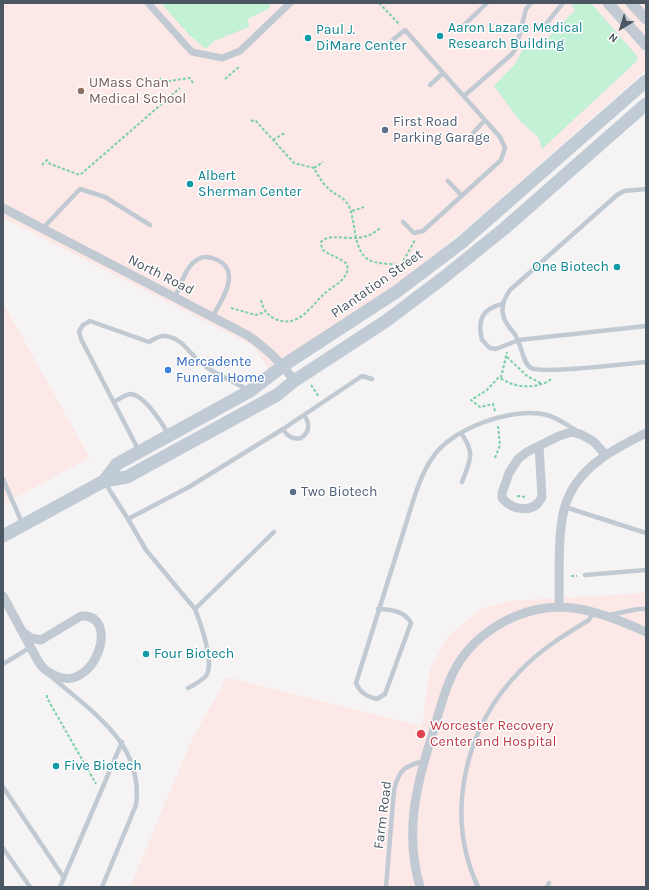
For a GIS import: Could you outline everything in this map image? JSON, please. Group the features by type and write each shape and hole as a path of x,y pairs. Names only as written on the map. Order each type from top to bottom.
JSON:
{"main road":[{"name":"Plantation Street","path":"104,481 117,464 250,391 284,365 384,300 455,248 646,81"},
{"name":"Plantation Street","path":"3,536 104,481 127,477 277,395 294,381 386,321 443,278 505,228 646,104"}],"street":[{"path":"148,3 192,52 222,58 240,51 290,3"},
{"path":"608,3 646,45"},
{"path":"631,3 646,19"},
{"name":"North Road","path":"3,208 247,335 267,349 284,365 294,381"},
{"path":"539,446 542,497 536,505 529,508 514,507 502,498 502,493 509,474 521,457 539,446 567,433 576,433 585,436 606,455"},
{"path":"559,607 561,536 565,507 572,488 606,455 646,433"},
{"path":"3,596 44,670 61,678 74,679 80,677 95,660 101,643 101,629 98,622 91,616 81,616 40,640 31,638 23,632"},
{"path":"420,887 415,864 413,807 424,761 449,681 459,663 472,646 489,631 511,618 536,611 559,607 593,613 646,632"}],"lane":[{"path":"462,27 487,3"},
{"path":"464,96 512,54 516,48 526,9 531,3"},
{"path":"542,29 561,3"},
{"path":"390,42 405,30 500,137 505,152 501,160 423,232 416,233 403,222"},
{"path":"430,85 443,73"},
{"path":"473,133 485,120"},
{"path":"448,181 462,196"},
{"path":"646,189 624,191 617,195 510,290 502,304 504,320 519,340 524,358 530,368 537,370 556,370 646,362"},
{"path":"42,228 80,190 105,197 150,225"},
{"path":"174,297 193,263 200,258 208,256 217,260 226,266 229,274 229,283 212,317"},
{"path":"502,304 485,311 481,318 482,340 490,348 496,349 519,340 646,326"},
{"path":"140,452 79,335 81,327 90,321 149,342 164,335 171,337 179,341 199,362 250,391"},
{"path":"128,519 189,487 283,429 362,376 372,379"},
{"path":"114,402 129,394 132,394 146,404 170,436"},
{"path":"283,429 286,434 291,437 301,438 308,432 309,424 304,414"},
{"path":"378,609 397,611 409,618 411,623 385,694 377,698 366,695 359,690 356,683 378,609 427,466 434,456 446,442 489,420 526,414 546,415 560,420 585,436"},
{"path":"461,433 470,446 471,456 462,482"},
{"path":"3,479 23,525"},
{"path":"104,481 146,550 195,609 209,657 208,670 200,681 188,688"},
{"path":"565,507 646,532"},
{"path":"195,609 274,532"},
{"path":"585,575 646,570"},
{"path":"603,616 638,609 646,610"},
{"path":"478,887 468,861 462,838 462,786 473,746 491,710 521,670 541,652 589,620 593,613"},
{"path":"3,664 31,647"},
{"path":"44,670 116,734 128,754 137,780 136,805 102,887"},
{"path":"60,887 122,742"},
{"name":"Farm Road","path":"386,887 394,790 397,777 403,769 411,764 424,761"},
{"path":"3,787 64,878"},
{"path":"3,848 30,887"}],"path":[{"path":"379,3 405,30"},
{"path":"225,79 239,67"},
{"path":"160,78 163,82 190,78 193,83"},
{"path":"42,165 47,160 50,164 80,175 180,88"},
{"path":"251,121 255,120 294,163 314,168 328,189 339,195 352,211 356,239 359,248 372,261 401,265 407,273"},
{"path":"273,140 285,133"},
{"path":"314,168 323,162"},
{"path":"352,211 364,207"},
{"path":"261,300 265,312 274,319 284,322 296,320 306,313 324,294 345,276 348,270 347,264 342,260 333,257 322,249 321,242 330,237 356,239 374,235 382,227"},
{"path":"401,265 414,244 416,233"},
{"path":"231,308 256,315 265,312"},
{"path":"501,378 507,353 505,346"},
{"path":"495,411 492,404 480,407 471,400 487,390 493,380 501,378 514,385 546,384 552,379 556,370"},
{"path":"311,385 314,390"},
{"path":"495,458 500,444 498,424"},
{"path":"516,496 526,497"},
{"path":"47,695 47,698 95,784 103,787"}],"shaded area":[{"path":"3,3 646,3 646,70 474,222 406,278 269,369 252,345 3,218"},
{"path":"3,303 90,458 3,504"},
{"name":"Worcester Recovery Center and Hospital","path":"646,593 646,887 130,887 191,742 227,677 422,726 430,669 448,636 481,609 508,601"}],"green space":[{"path":"161,3 269,3 270,8 248,19 249,27 214,41 206,49 190,36"},
{"path":"591,3 637,56 637,61 542,149 538,137 520,121 494,86 515,64 528,40 536,50 575,10 571,4"}],"place":[{"name":"Aaron Lazare Medical Research Building","path":"440,36"},
{"name":"Paul J. DiMare Center","path":"308,38"},
{"name":"UMass Chan Medical School","path":"81,91"},
{"name":"First Road Parking Garage","path":"385,130"},
{"name":"Albert Sherman Center","path":"190,184"},
{"name":"One Biotech","path":"617,267"},
{"name":"Mercadente Funeral Home","path":"168,370"},
{"name":"Two Biotech","path":"293,492"},
{"name":"Four Biotech","path":"146,654"},
{"name":"Worcester Recovery Center and Hospital","path":"421,734"},
{"name":"Five Biotech","path":"56,766"}]}
